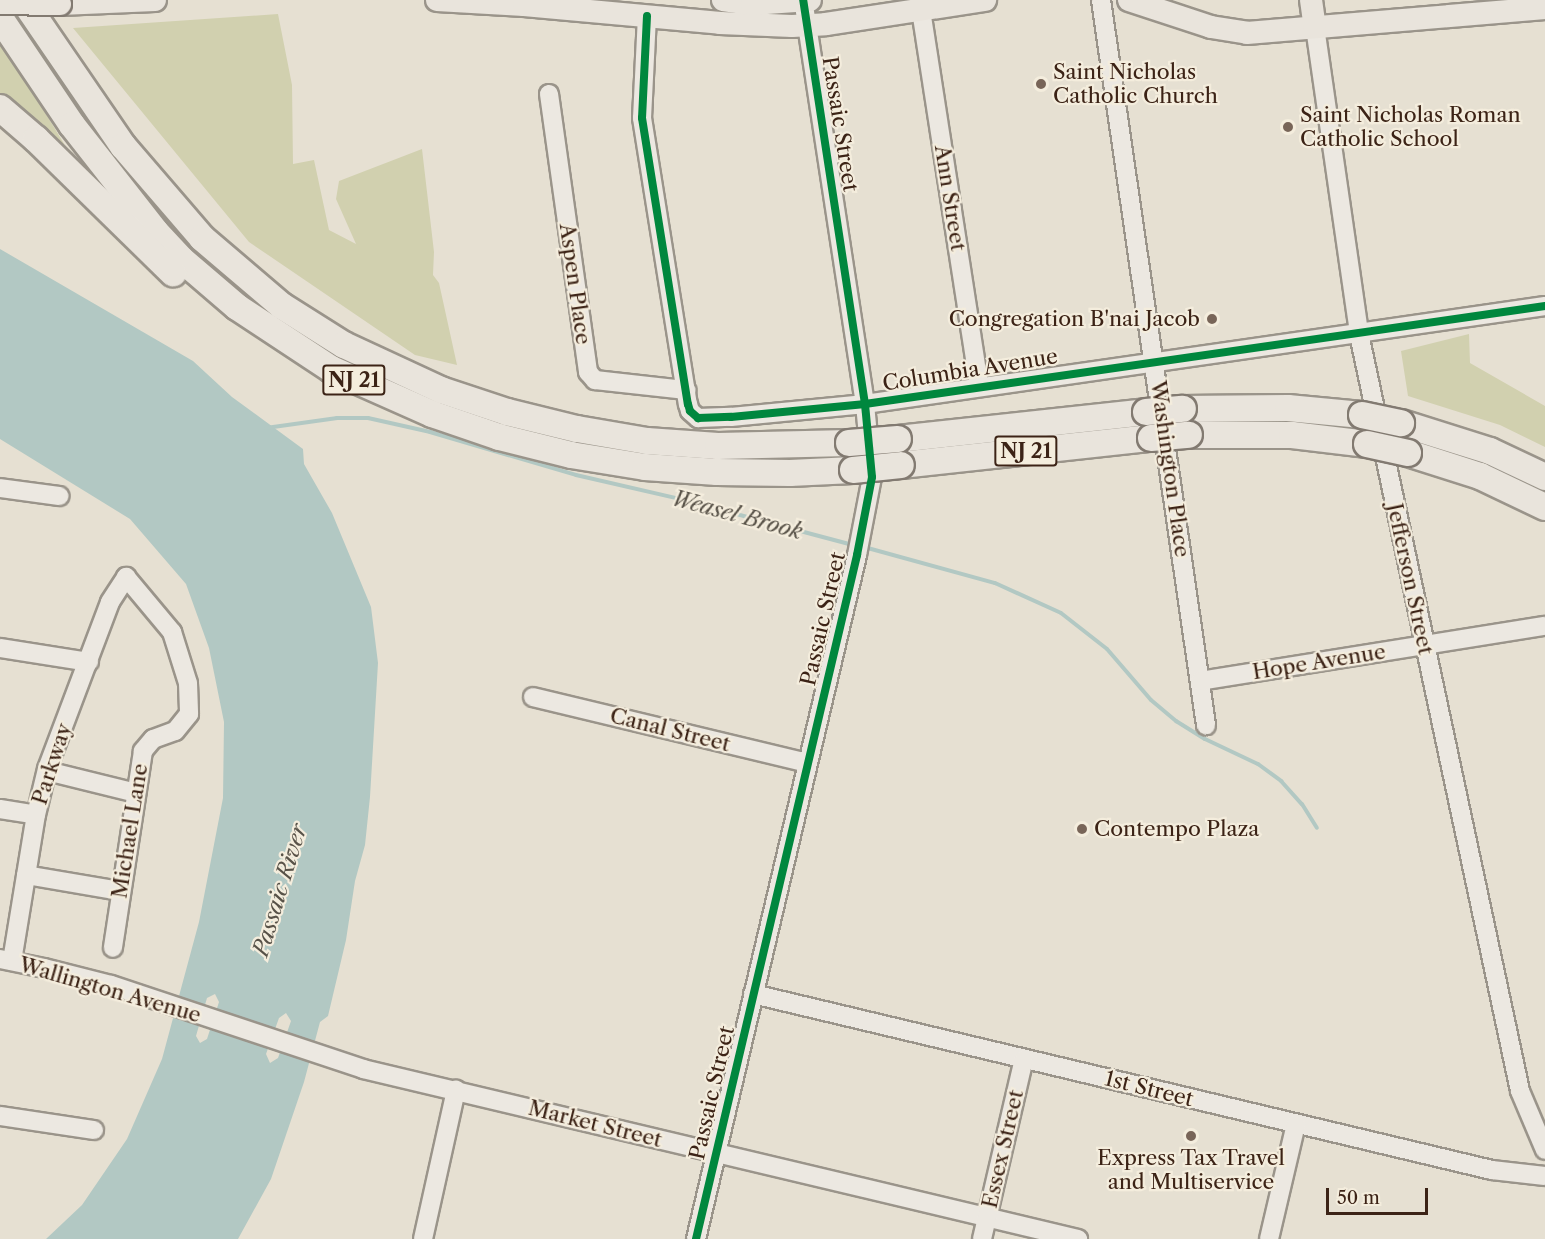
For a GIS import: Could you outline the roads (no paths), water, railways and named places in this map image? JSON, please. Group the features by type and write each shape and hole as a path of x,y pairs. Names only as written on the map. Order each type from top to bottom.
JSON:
{"highway":[{"name":"NJ 21","path":"23,0 123,146 189,225 254,284 312,326 344,345 441,390 507,412 576,429 647,441 718,446 849,443 1146,412 1276,407 1362,415 1401,423 1479,448 1545,477"},
{"name":"NJ 21","path":"0,18 100,164 130,203 181,259 237,307 282,339 331,369 397,400 500,437 616,463 717,472 790,473 853,470 1151,438 1189,435 1283,434 1367,444 1408,453 1480,476 1545,507"},
{"path":"0,108 36,139 140,243 227,318 290,358 359,388 397,400"}],"main road":[{"path":"0,3 60,4 155,0"},
{"path":"437,0 720,23 807,25 985,0"},
{"path":"723,0 752,4 805,0"},
{"path":"1129,0 1211,27 1268,33 1545,8"},
{"name":"Jefferson Street","path":"1311,0 1315,27"}],"street":[{"name":"Passaic Street","path":"696,1239 859,546 872,477 865,404 805,0"},
{"name":"Washington Place","path":"1101,0 1206,725"},
{"name":"Ann Street","path":"921,10 979,386"},
{"name":"Columbia Avenue","path":"647,16 642,118 686,390 690,411 698,418 708,419 865,404 1545,306"},
{"name":"Jefferson Street","path":"1315,27 1359,334 1520,1091 1545,1150"},
{"name":"Aspen Place","path":"549,94 588,372 595,380 686,390"},
{"path":"0,488 59,496"},
{"name":"Parkway","path":"6,960 47,771 110,602 126,577"},
{"name":"Michael Lane","path":"113,948 143,751 153,739 175,731 189,714 188,683 172,632 126,577"},
{"name":"Hope Avenue","path":"1200,681 1545,626"},
{"path":"0,648 89,662"},
{"name":"Canal Street","path":"533,697 807,763"},
{"path":"47,771 136,793"},
{"path":"0,809 36,815"},
{"path":"26,875 121,891"},
{"name":"Wallington Avenue","path":"6,960 76,975 220,1021"},
{"name":"1st Street","path":"753,994 1492,1170 1545,1176"},
{"name":"Market Street","path":"220,1021 363,1069 1078,1239"},
{"name":"Essex Street","path":"982,1239 1024,1059"},
{"path":"423,1239 456,1090"},
{"path":"0,1116 94,1130"},
{"path":"1269,1239 1296,1124"}],"water":[{"name":"Passaic River","path":"0,249 193,361 232,397 303,449 304,464 332,513 371,607 378,663 370,797 365,845 355,881 346,940 328,1016 320,1022 304,1082 271,1179 238,1239 46,1239 82,1205 127,1139 162,1059 199,922 223,798 224,722 209,648 186,584 130,519 0,439","holes":["215,994 219,1002 207,1039 200,1043 196,1036 207,998","286,1013 291,1021 278,1058 270,1063 266,1054 279,1018"]}],"waterway":[{"name":"Weasel Brook","path":"266,428 337,418 368,418 430,432 576,475 676,498 853,545"},
{"name":"Weasel Brook","path":"864,547 995,583 1061,613 1107,649 1151,700 1176,721 1205,739 1258,764 1281,781 1302,804 1317,828"}],"place":[{"name":"Saint Nicholas Catholic Church","path":"1041,84"},
{"name":"Saint Nicholas Roman Catholic School","path":"1288,127"},
{"name":"Congregation B'nai Jacob","path":"1212,319"},
{"name":"Contempo Plaza","path":"1082,829"},
{"name":"Express Tax Travel and Multiservice","path":"1191,1136"}]}
